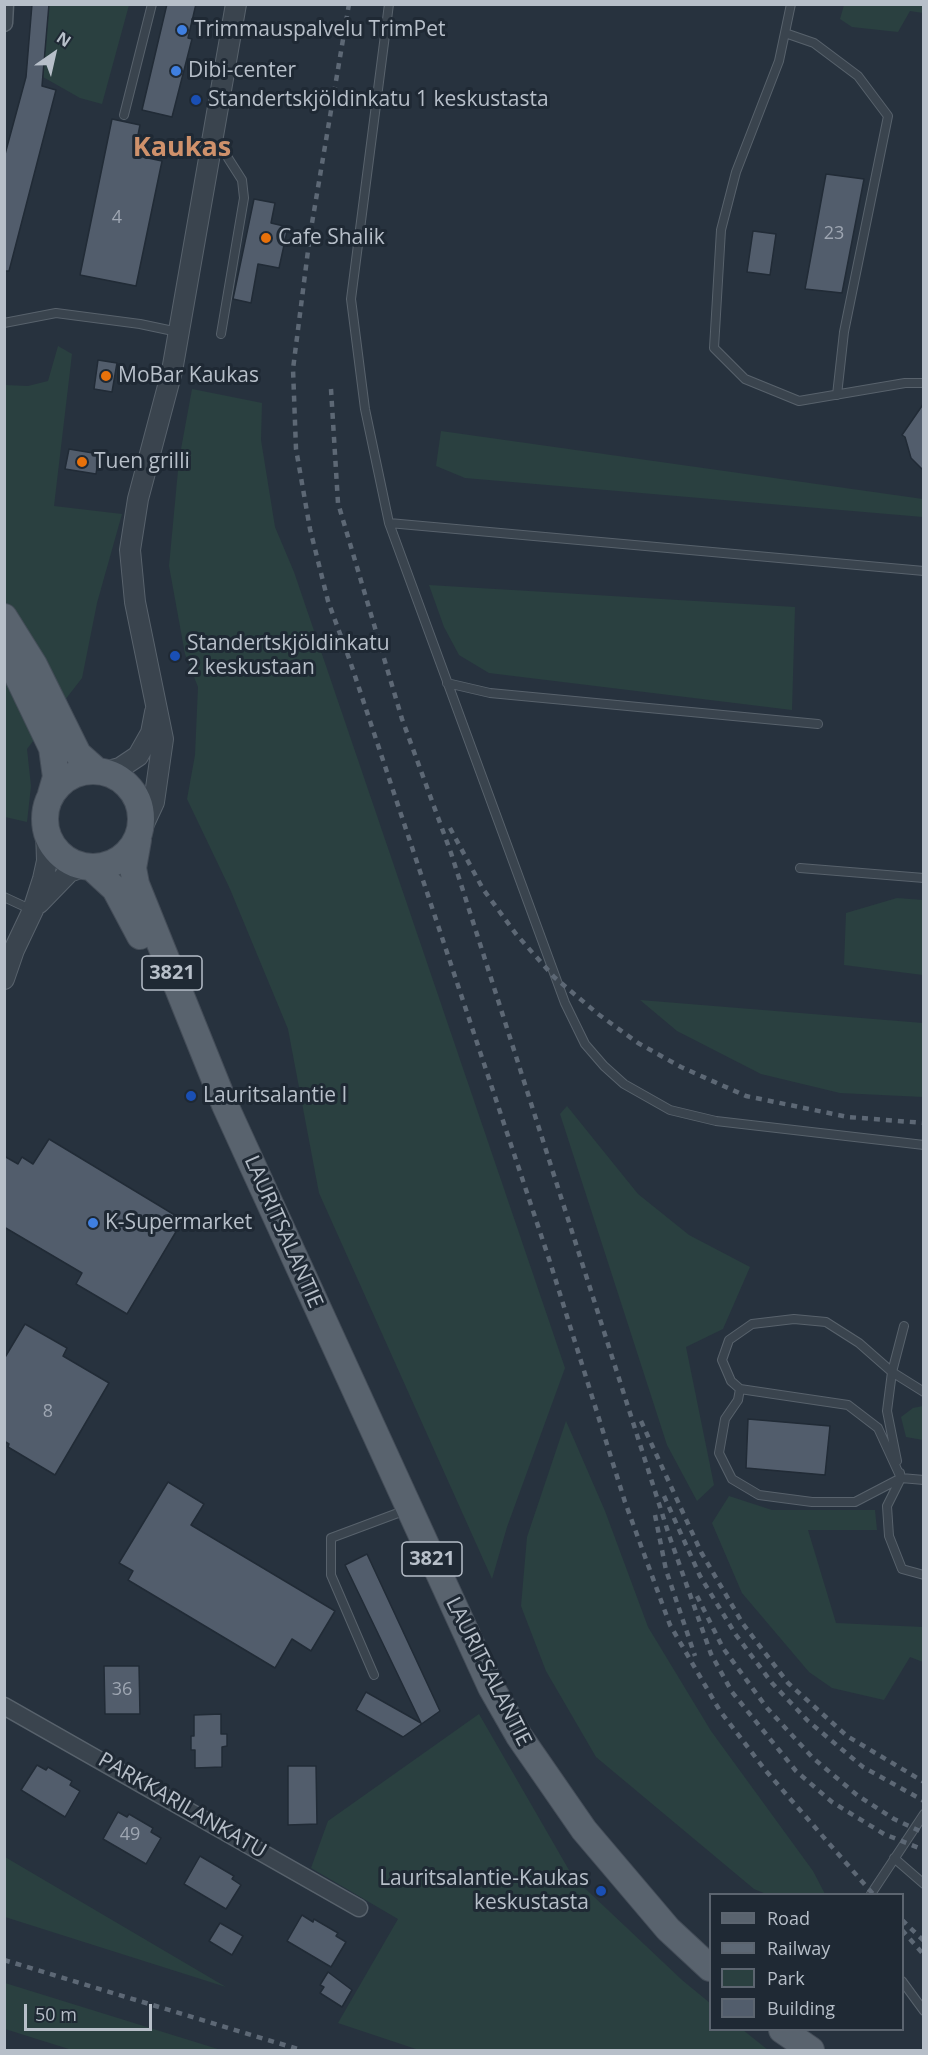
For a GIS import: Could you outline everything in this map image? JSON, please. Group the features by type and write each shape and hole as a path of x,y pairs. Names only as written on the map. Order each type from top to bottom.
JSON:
{"main road":[{"path":"4,617 34,665 78,754 101,771 126,784 134,794 141,817 139,835 121,858 109,865 88,866 59,851 46,829 45,814 56,777 52,748 4,648"},
{"path":"51,794 73,775 101,771"},
{"name":"LAURITSALANTIE","path":"139,835 133,868 136,884 225,1105 491,1687 519,1736 584,1830 668,1929 709,1966"},
{"name":"LAURITSALANTIE","path":"88,866 105,878 126,907 187,1036 225,1105"},
{"path":"783,2031 811,2050"}],"street":[{"path":"4,23 5,4"},
{"path":"139,835 154,802 162,756 162,731 135,602 130,550 138,499 169,387 236,4"},
{"path":"101,771 130,764 145,746 151,733 156,703"},
{"path":"4,979 14,950 33,910 47,861 46,829"},
{"path":"33,910 69,872 88,866"},
{"name":"PARKKARILANKATU","path":"4,1706 359,1908"}],"lane":[{"path":"123,115 152,4"},
{"path":"389,4 351,299 365,409 389,523 554,977 585,1044 624,1084 670,1110 693,1116 795,1132 924,1145"},
{"path":"791,4 779,61 736,172 722,230 714,348 745,379 799,401 924,383"},
{"path":"785,33 814,44 858,76 888,116 844,332 837,395"},
{"path":"221,334 244,198 242,180 228,158"},
{"path":"4,323 56,313 140,324 179,332"},
{"path":"389,523 924,571"},
{"path":"447,683 490,693 818,724"},
{"path":"800,868 924,878"},
{"path":"4,897 33,910"},
{"path":"901,1478 878,1428 848,1405 740,1389 731,1381 722,1360 729,1340 752,1324 794,1319 826,1322 859,1343 892,1372 924,1392"},
{"path":"904,1326 892,1372 887,1411 901,1478 887,1506 889,1536 902,1569 924,1575"},
{"path":"740,1389 738,1400 725,1419 719,1453 732,1479 759,1495 812,1502 855,1502 901,1478 924,1480"},
{"path":"374,1675 331,1575 331,1538 409,1509"},
{"path":"872,1893 924,1814"},
{"path":"894,1858 924,1884"},
{"path":"904,1982 924,2011"}],"green space":[{"path":"49,5 129,5 102,104 80,98 43,77"},
{"path":"844,5 923,5 923,13 910,11 898,32 852,27 840,19"},
{"path":"58,346 72,354 54,506 122,514 97,603 82,678 27,749 31,786 27,822 5,817 5,385 28,386 48,381"},
{"path":"192,389 262,403 261,440 275,527 294,572 565,1368 507,1527 492,1579 319,1193 288,1029 230,889 187,799 195,755 198,687 185,654 169,566 179,460"},
{"path":"441,431 923,499 923,517 465,478 436,466"},
{"path":"429,585 795,607 792,710 489,673 459,655 444,627"},
{"path":"897,898 923,900 923,975 844,965 846,913"},
{"path":"640,1000 923,1023 923,1097 840,1093 761,1074 677,1031"},
{"path":"567,1106 638,1194 689,1235 750,1267 723,1329 686,1347 714,1485 697,1501 667,1445 560,1114"},
{"path":"923,1406 923,1440 906,1437 901,1417 913,1408"},
{"path":"566,1421 605,1511 648,1627 711,1731 813,1871 824,1893 764,1893 754,1889 596,1757 546,1671 521,1606 527,1537"},
{"path":"729,1496 772,1510 875,1510 877,1530 808,1530 836,1623 923,1627 923,1662 910,1657 884,1700 832,1688 809,1672 742,1593 712,1523"},
{"path":"479,1714 573,1877 682,1980 709,2002 709,2031 744,2031 768,2050 419,2050 338,2023 398,1919 311,1868 328,1821"},
{"path":"5,1857 226,1987 5,1917"},
{"path":"5,1983 221,2050 72,2050 5,2029"}],"building":[{"path":"32,4 49,4 42,86 56,90 9,271 4,271 4,158 26,77"},
{"path":"167,4 196,4 188,38 192,39 172,117 142,110"},
{"path":"112,119 140,125 134,155 162,161 136,286 80,275"},
{"path":"826,174 864,179 842,293 805,289"},
{"name":"Cafe Shalik","path":"254,199 275,203 271,223 288,227 279,268 258,264 251,303 233,299"},
{"path":"753,231 776,234 770,275 747,272"},
{"name":"MoBar Kaukas","path":"98,360 117,363 112,392 94,389"},
{"path":"924,403 924,471 911,458 905,437 902,435"},
{"name":"Tuen grilli","path":"69,449 99,454 96,474 65,469"},
{"name":"K-Supermarket","path":"49,1139 183,1220 127,1314 76,1284 82,1273 4,1227 4,1156 18,1164 22,1157 33,1164"},
{"path":"25,1324 67,1348 63,1356 109,1383 55,1475 8,1447 9,1444 4,1441 4,1359"},
{"path":"748,1419 830,1426 825,1475 746,1468"},
{"path":"168,1482 204,1504 191,1525 335,1611 311,1651 292,1639 275,1668 128,1580 133,1571 119,1563"},
{"path":"367,1554 440,1711 403,1737 356,1710 366,1692 421,1723 345,1565"},
{"path":"104,1666 139,1666 140,1714 105,1714"},
{"path":"221,1714 221,1734 227,1734 227,1746 222,1747 222,1767 195,1768 195,1750 191,1750 194,1715"},
{"path":"37,1765 46,1770 48,1767 72,1781 70,1785 80,1791 65,1817 21,1790"},
{"path":"288,1766 316,1766 317,1824 288,1825"},
{"path":"118,1812 127,1817 129,1814 153,1828 151,1832 161,1838 146,1864 103,1839"},
{"path":"200,1856 234,1876 232,1879 241,1885 226,1909 184,1884"},
{"path":"302,1915 338,1933 336,1936 346,1942 331,1967 287,1941"},
{"path":"220,1923 243,1936 232,1955 209,1941"},
{"path":"328,1972 352,1990 342,2007 320,1993 324,1987 320,1985"}],"railway":[{"path":"349,4 310,235 293,369 296,449 310,529 328,601 550,1262 625,1502 670,1625 720,1711 766,1771 872,1893"},
{"path":"331,389 338,503 402,719 451,853 669,1535 711,1654 732,1692 796,1771 832,1802 884,1834 924,1850"},
{"path":"450,828 483,889 516,934 554,977 598,1014 638,1043 681,1067 746,1096 848,1117 924,1123"},
{"path":"641,1421 701,1552 743,1624 788,1683 847,1736 924,1782"},
{"path":"664,1496 700,1576 736,1635 772,1683 808,1721 863,1767 924,1801"},
{"path":"655,1515 666,1570 695,1656"},
{"path":"697,1596 723,1648 767,1708 813,1758 857,1795 894,1819 924,1833"},
{"path":"904,1922 924,1941"},
{"path":"904,1932 924,1955"},
{"path":"4,1960 301,2050"}],"place":[{"name":"Trimmauspalvelu TrimPet","path":"182,30"},
{"name":"Dibi-center","path":"176,71"},
{"name":"Standertskjöldinkatu 1 keskustasta","path":"196,100"},
{"name":"Cafe Shalik","path":"266,238"},
{"name":"MoBar Kaukas","path":"106,376"},
{"name":"Tuen grilli","path":"82,462"},
{"name":"Standertskjöldinkatu 2 keskustaan","path":"175,656"},
{"name":"Lauritsalantie I","path":"191,1096"},
{"name":"K-Supermarket","path":"93,1223"},
{"name":"Lauritsalantie-Kaukas keskustasta","path":"601,1891"}],"district":[{"name":"Kaukas","path":"182,148"}]}
